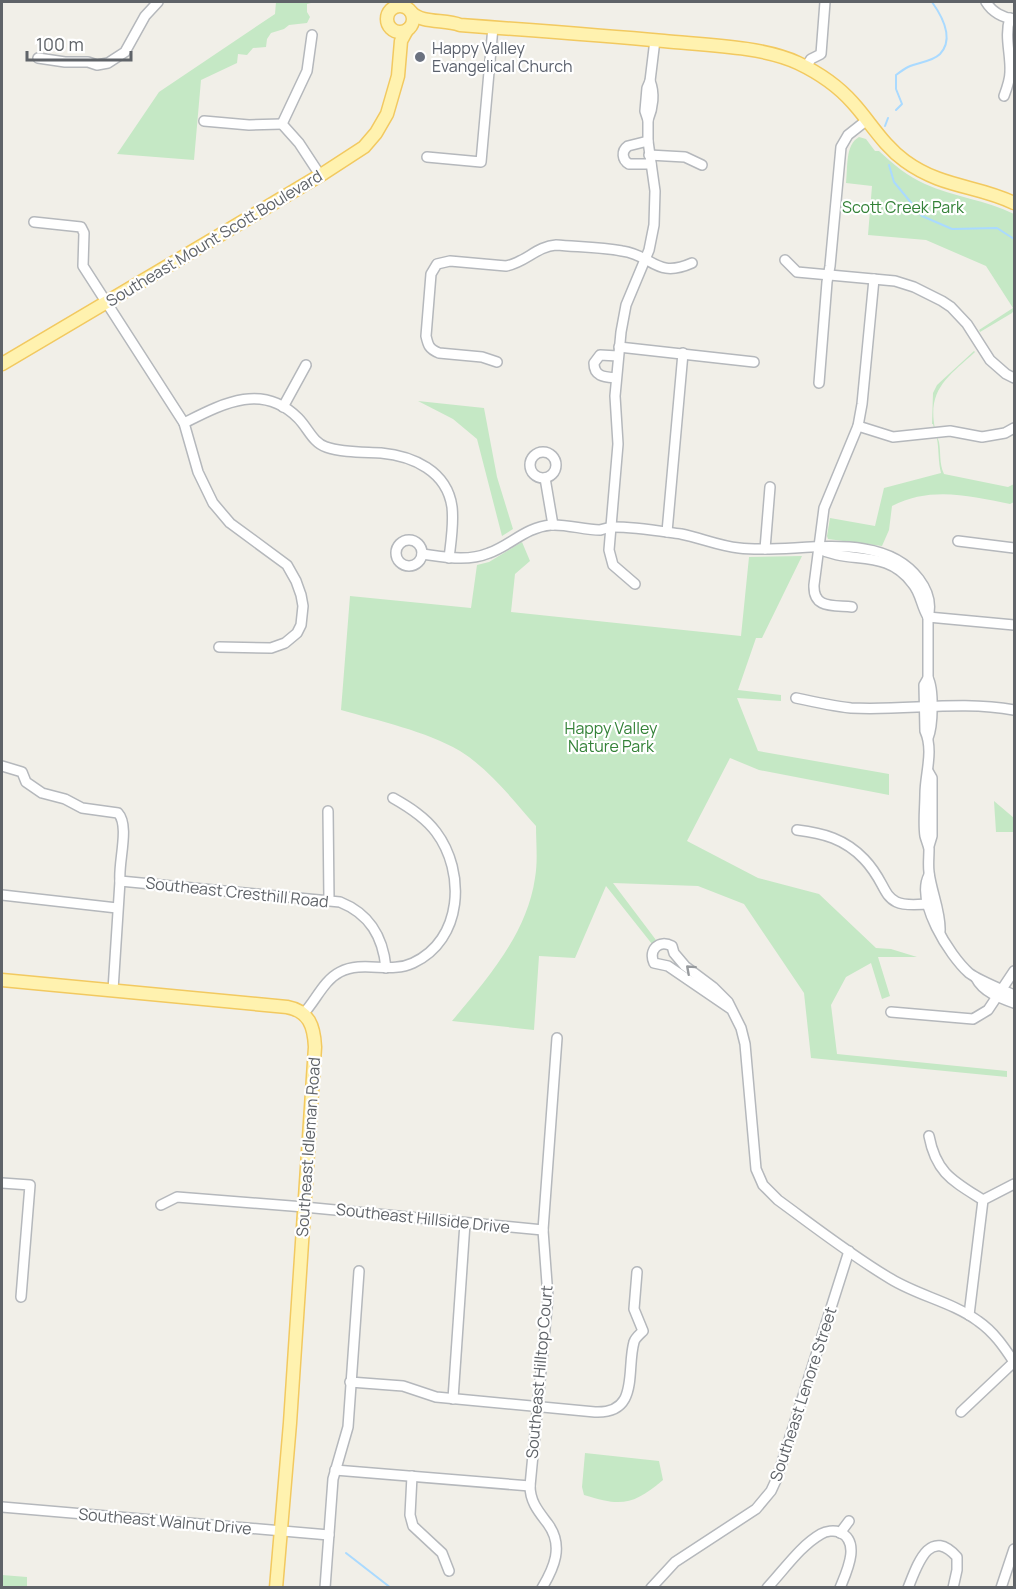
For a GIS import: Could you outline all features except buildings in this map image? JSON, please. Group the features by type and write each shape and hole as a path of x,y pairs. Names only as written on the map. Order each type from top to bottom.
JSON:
{"main road":[{"path":"460,25 450,28 420,25 397,31 391,28 388,16 395,5 408,8 420,18 450,21 460,25 655,40 761,52 783,57 822,76 844,93 892,151 921,172 1014,203"},
{"path":"408,8 413,18 408,29"},
{"name":"Southeast Mount Scott Boulevard","path":"391,28 394,40 391,76 394,84"},
{"name":"Southeast Mount Scott Boulevard","path":"2,364 356,153 376,133 387,114 398,76 401,41 408,29"},
{"path":"2,980 274,1006 292,1008 304,1013"},
{"name":"Southeast Idleman Road","path":"276,1587 315,1047 313,1029 304,1013"}],"street":[{"path":"38,58 88,62 97,65 108,63 125,52 145,16 158,2"},
{"path":"806,67 811,58 820,54 825,2"},
{"path":"986,2 998,14 1012,18 1007,33 1009,83 1004,96"},
{"path":"427,157 481,162 493,27"},
{"path":"282,124 307,71 312,35"},
{"path":"635,584 613,565 609,550 618,444 615,406 619,351 626,305 653,235 655,213 648,120 652,112 654,89 650,81 655,40"},
{"path":"819,383 841,147 848,135 867,120"},
{"path":"204,121 249,125 282,124"},
{"path":"282,124 303,148 320,176"},
{"path":"648,141 627,146 624,151 626,162 634,166 650,159 685,157 702,165"},
{"path":"34,222 81,227 84,233 83,266 184,423 198,472 213,503 230,523 287,565 296,581 303,606 301,626 285,644 270,648 219,647"},
{"path":"497,362 482,357 439,353 428,345 426,336 431,274 437,264 450,261 516,265 545,246 556,245 622,251 655,266 672,270 692,263"},
{"path":"784,260 797,272 905,283 942,301 967,324 990,360 1014,378"},
{"path":"852,608 824,604 814,597 817,548 820,523 828,493 858,426 874,279"},
{"path":"616,378 599,375 595,370 594,363 600,355 619,351 683,353 754,362"},
{"path":"667,532 683,353"},
{"path":"283,407 306,365"},
{"path":"184,423 223,404 236,400 256,399 283,407 299,419 314,439 325,447 403,456 420,462 435,474 446,489 451,501 449,558"},
{"path":"858,426 893,437 950,431 966,436 993,437 1014,428"},
{"path":"545,478 553,525"},
{"path":"765,549 770,488"},
{"path":"422,554 465,559 482,556 491,553 526,531 553,525 600,530 611,527 667,532 730,547 817,548 829,554 876,559 896,567 917,589 928,617 928,678 931,684 928,705 931,730 928,738 928,771 925,780 925,836 929,846 929,875 932,880 931,903 940,923 940,931 956,958 976,978 983,980 1014,1003"},
{"path":"958,541 1014,548"},
{"path":"928,617 1014,625"},
{"path":"796,698 850,708 928,705 995,706 1014,710"},
{"path":"2,766 22,772 26,782 42,794 64,799 82,808 118,813 122,817 113,990"},
{"path":"304,1013 330,980 341,971 357,967 402,968 412,964 436,947 447,928 456,897 452,864 443,842 429,823 411,808 393,798"},
{"path":"327,812 329,822 328,900"},
{"path":"797,830 829,836 852,848 870,865 884,891 893,900 906,905 931,903"},
{"name":"Southeast Cresthill Road","path":"120,881 328,900 350,906 369,921 381,941 386,968"},
{"path":"2,895 117,908"},
{"path":"731,1010 702,987 668,966 654,963 652,950 656,945 663,943 672,946 674,953 685,966 722,995 731,1010 741,1028 746,1044 754,1156 759,1176 767,1190 849,1251 909,1289 969,1315 993,1334 1014,1362 961,1412"},
{"path":"891,1012 973,1019 983,1014 1001,993 1014,971"},
{"path":"1001,993 1014,995"},
{"name":"Southeast Hilltop Court","path":"542,1587 552,1569 557,1552 556,1543 550,1526 533,1502 530,1486 548,1297 543,1230 557,1038"},
{"path":"929,1136 938,1166 955,1182 983,1200"},
{"path":"2,1183 30,1185 21,1297"},
{"path":"983,1200 1014,1184"},
{"name":"Southeast Hillside Drive","path":"161,1205 177,1197 543,1230"},
{"path":"969,1315 983,1200"},
{"path":"453,1399 465,1223"},
{"name":"Southeast Lenore Street","path":"651,1587 675,1562 756,1509 771,1491 783,1460 849,1251"},
{"path":"325,1587 335,1470 346,1438 359,1271"},
{"path":"350,1382 403,1386 426,1394 453,1399 603,1412 614,1410 624,1402 628,1389 634,1340 643,1331 634,1309 637,1272"},
{"path":"335,1470 530,1486"},
{"path":"412,1476 410,1515 413,1526 442,1553 449,1571"},
{"name":"Southeast Walnut Drive","path":"2,1507 329,1535"},
{"path":"840,1533 849,1521"},
{"path":"767,1587 815,1538 827,1531 840,1533 849,1540 851,1552 840,1587"},
{"path":"947,1548 953,1538"},
{"path":"908,1587 925,1551 932,1546 947,1548 955,1554 957,1570 953,1587"},
{"path":"1001,1587 1014,1549"}],"green space":[{"path":"276,2 315,2 307,4 310,17 307,23 289,25 271,33 266,47 253,48 247,55 238,54 237,63 201,80 194,160 117,154 159,92 275,14"},
{"name":"Scott Creek Park","path":"859,137 866,139 875,151 879,151 918,181 1014,214 1014,310 1012,313 980,332 979,330 1013,308 986,266 926,240 868,235 872,186 846,183 849,151 851,145"},
{"path":"974,351 948,377 937,394 934,404 933,415 939,442 942,470 944,474 1008,487 1014,484 1014,502 1010,504 951,494 921,496 892,506 889,530 882,546 828,539 830,518 875,526 884,488 941,473 937,439 932,424 933,393 937,385"},
{"path":"418,401 484,408 497,477 513,529 502,536 477,439 453,419"},
{"name":"Happy Valley Nature Park","path":"522,542 530,561 515,574 511,612 741,636 749,557 802,556 762,638 756,638 738,690 781,695 781,701 737,698 758,751 889,774 889,795 759,770 730,758 687,841 758,878 819,894 876,948 891,949 917,957 878,957 890,996 882,999 871,963 846,977 831,1005 837,1054 1007,1071 1007,1077 811,1058 804,993 744,904 698,886 613,883 656,940 652,944 606,886 575,958 539,956 534,1030 452,1021 504,955 524,918 536,872 536,826 491,776 460,751 417,732 341,710 350,596 471,608 477,565 489,562"},
{"path":"994,801 1014,818 1014,832 996,832"},
{"path":"585,1453 659,1461 663,1480 643,1495 626,1501 608,1501 584,1495 582,1487"},
{"path":"2,1575 27,1577 27,1587 2,1587"}],"waterway":[{"path":"896,110 902,104 896,89 896,75 908,67 937,57 944,48 947,34 940,14 932,2"},
{"path":"885,126 888,118"},
{"path":"889,165 894,182 922,216 952,229 997,228 1014,239"},
{"path":"346,1553 391,1588"}],"place":[{"name":"Happy Valley Evangelical Church","path":"420,57"}]}
